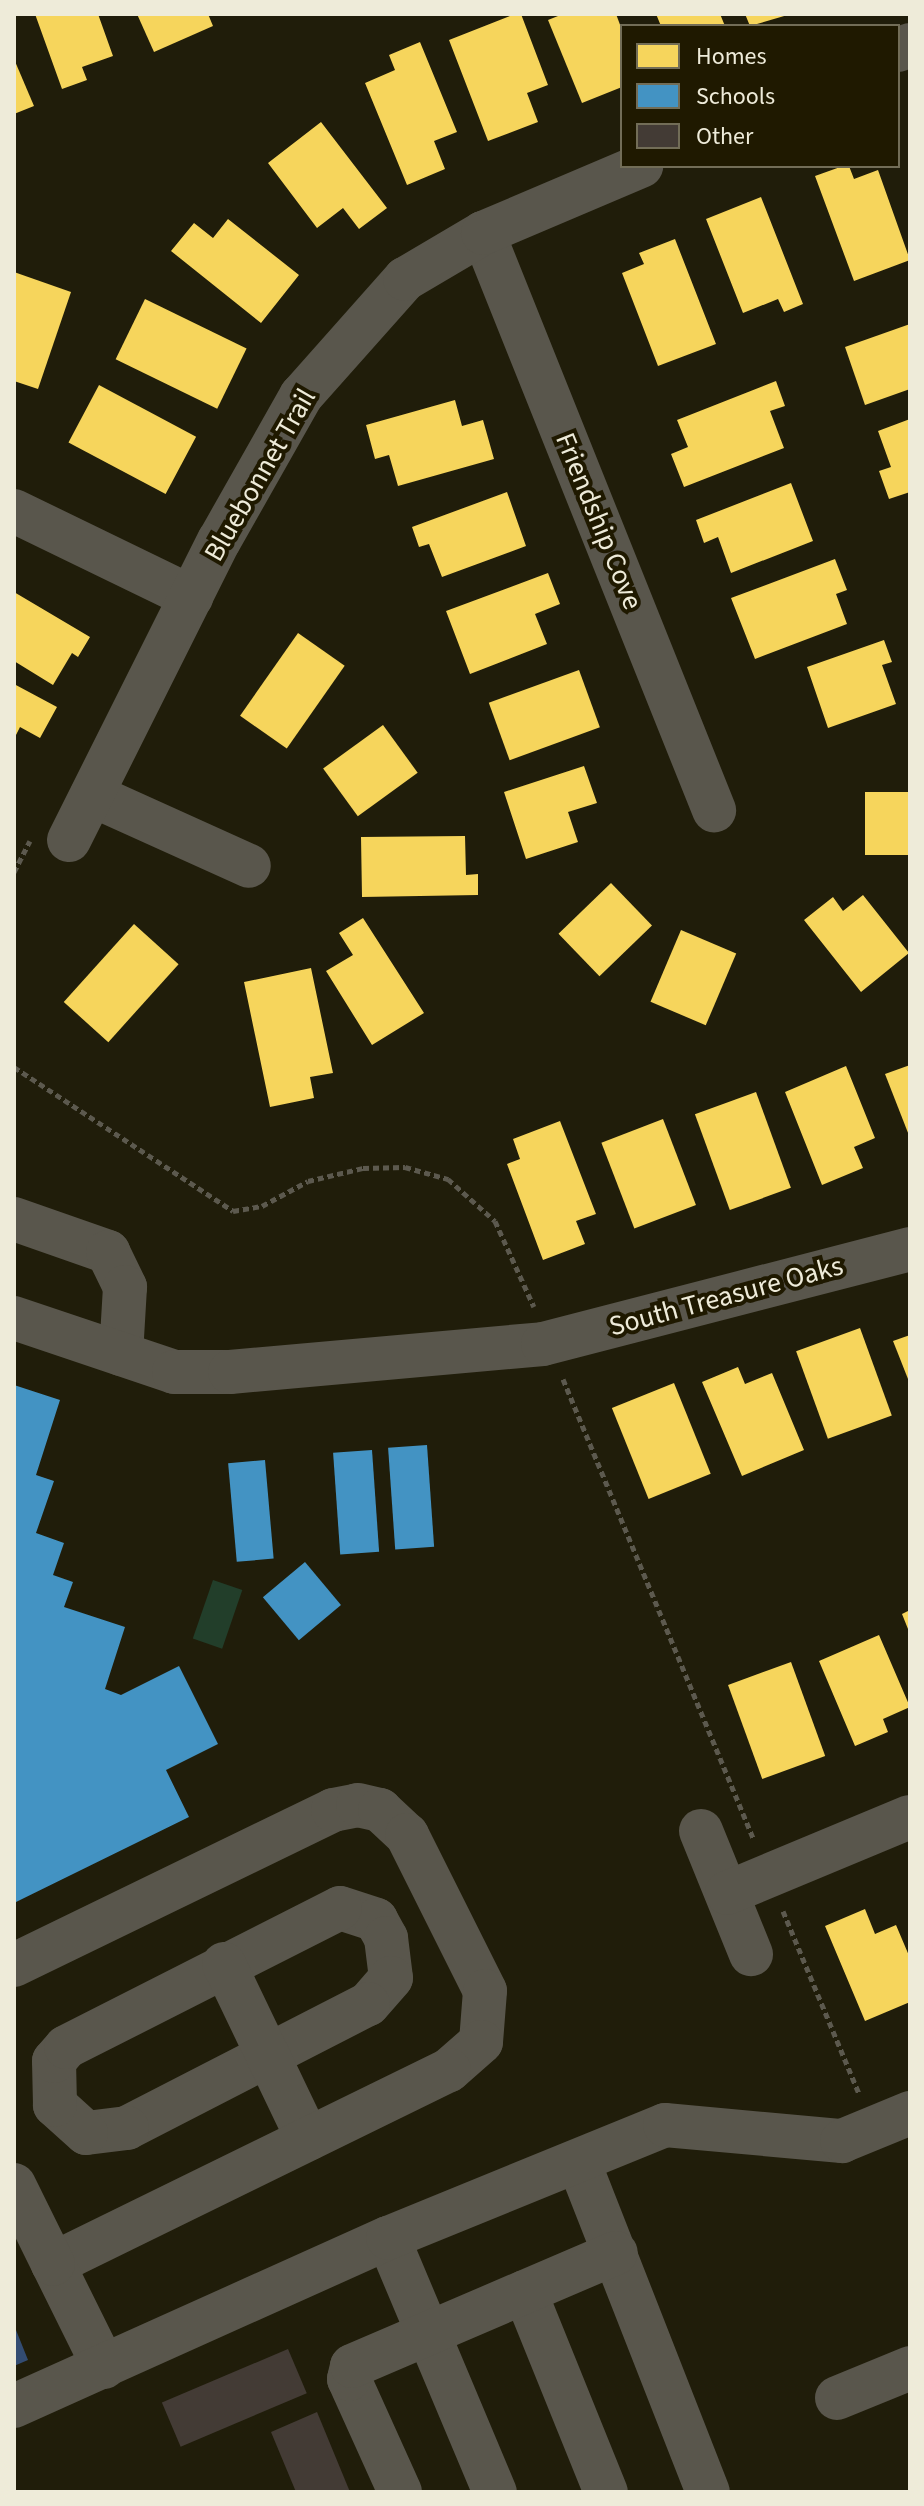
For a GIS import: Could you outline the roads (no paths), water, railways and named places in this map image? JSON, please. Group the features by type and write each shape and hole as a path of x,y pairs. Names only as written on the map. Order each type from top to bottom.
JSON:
{"street":[{"name":"Bluebonnet Trail","path":"51,838 92,795 191,597 301,396 405,279 483,233 636,168"},
{"name":"Friendship Cove","path":"483,233 714,810"},
{"path":"14,511 191,597"},
{"path":"92,795 249,866"},
{"path":"14,1219 108,1252 125,1287 121,1354"},
{"name":"South Treasure Oaks","path":"14,1318 174,1372 198,1374 546,1343 910,1249"},
{"path":"14,1965 333,1810 358,1805 380,1810 407,1835 485,1991 487,2017 481,2042 449,2070 53,2264"},
{"path":"727,1893 910,1817"},
{"path":"701,1831 751,1954"},
{"path":"340,1908 376,1920 386,1938 391,1978 382,1993 268,2056 107,2134 86,2133 55,2105 54,2061 66,2047 224,1964 340,1908"},
{"path":"224,1964 308,2139"},
{"path":"14,2406 388,2238 579,2163 665,2125 842,2141 910,2113"},
{"path":"579,2163 708,2492"},
{"path":"14,2185 104,2367"},
{"path":"388,2238 495,2492"},
{"path":"400,2492 349,2379 352,2366 616,2253"},
{"path":"525,2292 606,2492"},
{"path":"837,2398 910,2368"}],"water":[{"path":"14,2325 28,2360 14,2366"}]}
